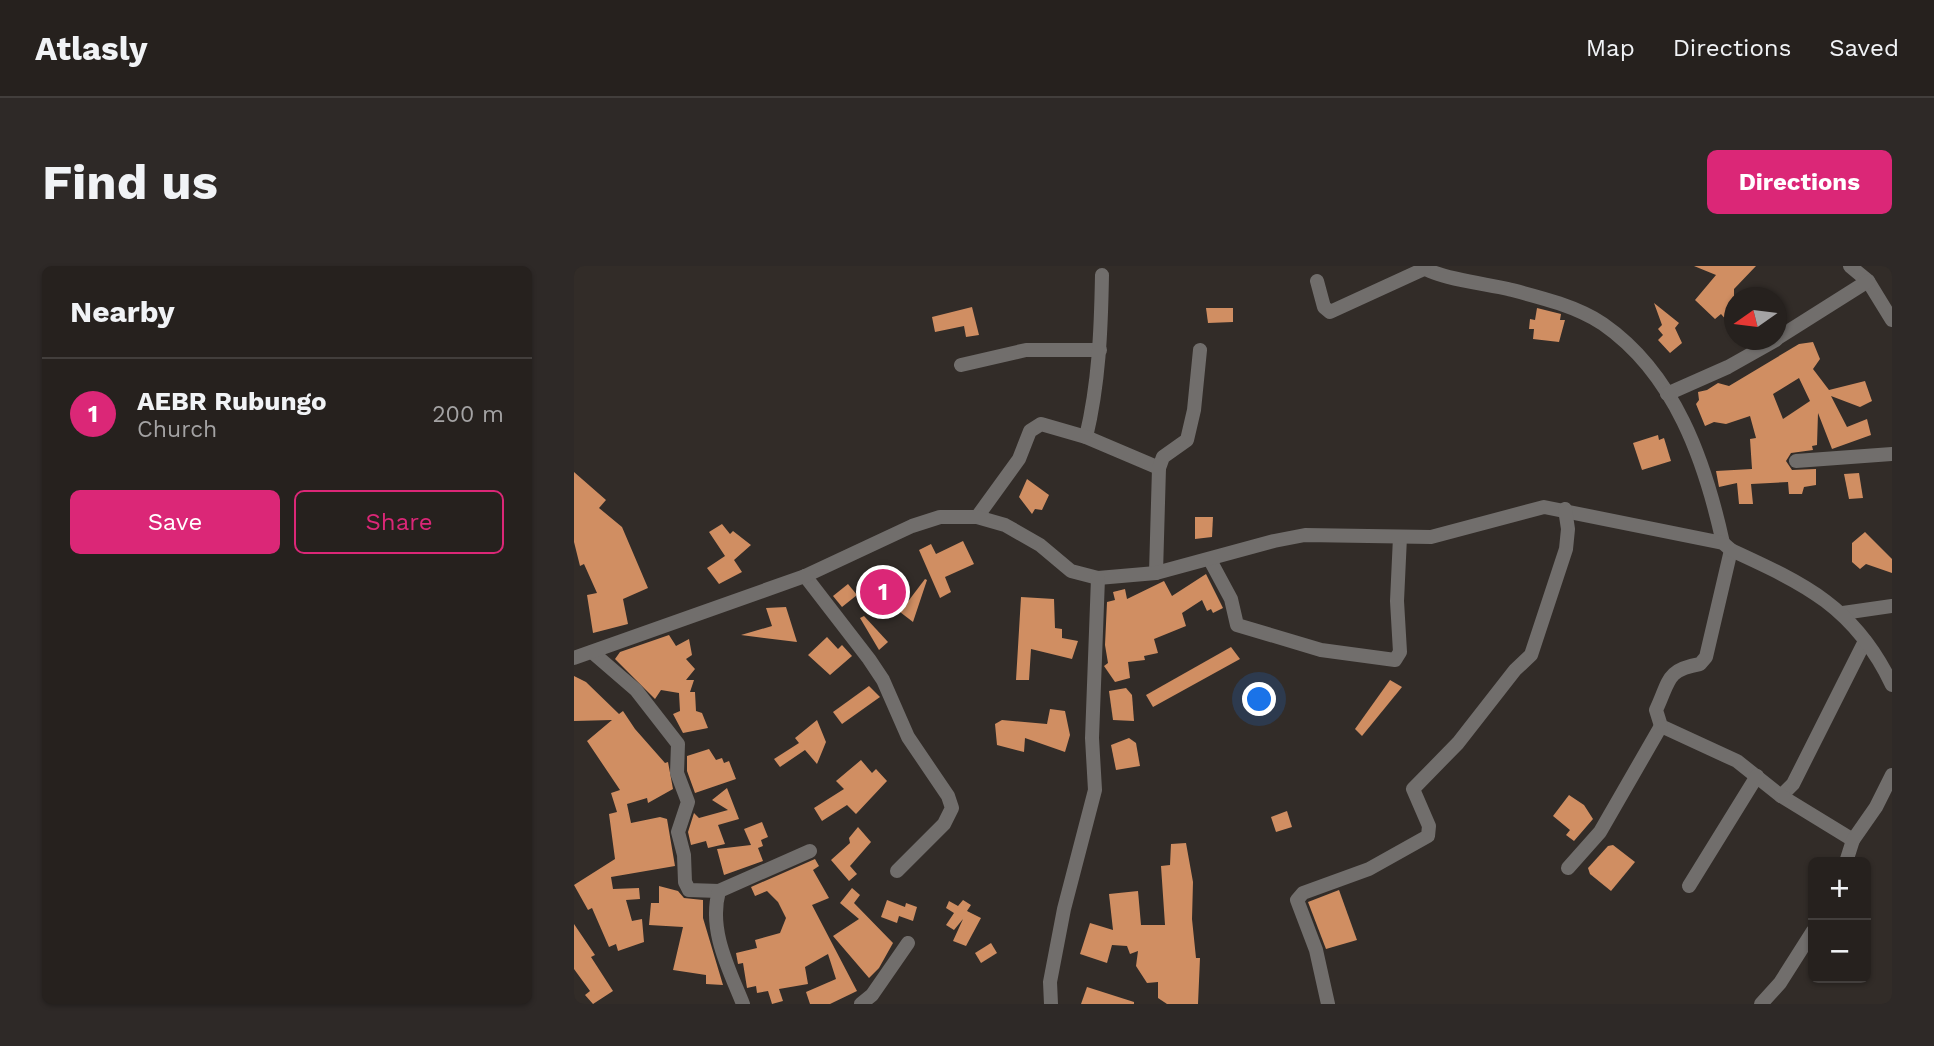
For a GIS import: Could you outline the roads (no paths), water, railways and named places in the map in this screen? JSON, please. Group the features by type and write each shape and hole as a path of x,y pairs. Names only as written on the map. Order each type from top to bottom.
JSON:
{"street":[{"path":"1850,266 1868,281 1892,320"},
{"path":"1317,281 1324,307 1330,312 1423,268 1439,276 1466,279 1524,293 1589,316 1635,351 1667,394 1709,478 1727,546 1706,657 1700,664 1681,667 1674,672 1656,709 1661,726 1600,832 1568,868"},
{"path":"1086,437 1094,406 1100,351 1102,275"},
{"path":"1787,332 1868,281"},
{"path":"961,365 1026,350 1100,351"},
{"path":"1156,573 1159,468 1163,457 1187,440 1194,410 1200,350"},
{"path":"1667,394 1728,367 1757,350"},
{"path":"977,517 1019,458 1034,426 1041,424 1086,437 1159,468"},
{"path":"1796,461 1892,454"},
{"path":"574,658 805,576 912,526 940,517 977,517 1005,525 1040,545 1071,571 1098,578 1156,573 1274,541 1305,536 1442,535 1531,509 1564,509 1727,546 1803,584 1843,613 1865,640 1892,685"},
{"path":"1328,1004 1316,950 1297,900 1303,894 1369,869 1428,836 1429,826 1413,789 1458,743 1515,670 1531,654 1566,549 1568,529 1564,509"},
{"path":"1210,560 1231,599 1237,625 1321,650 1395,660 1399,658 1397,601 1400,537"},
{"path":"805,576 876,670 908,737 948,796 952,808 944,824 897,871"},
{"path":"1051,1004 1050,982 1064,909 1095,790 1092,738 1098,578"},
{"path":"1843,613 1892,606"},
{"path":"1781,796 1793,783 1865,640"},
{"path":"592,652 636,690 676,739 679,751 677,773 688,802 678,832 684,856 685,882 689,890 719,891 810,850"},
{"path":"1661,726 1737,761 1781,796 1853,840"},
{"path":"1848,857 1853,840 1892,775"},
{"path":"1689,886 1757,776"},
{"path":"719,891 714,909 719,938 743,1004"},
{"path":"1761,1004 1780,983 1808,939"},
{"path":"861,1004 872,995 908,943"}],"place":[{"name":"AEBR Rubungo","path":"883,592"}]}
